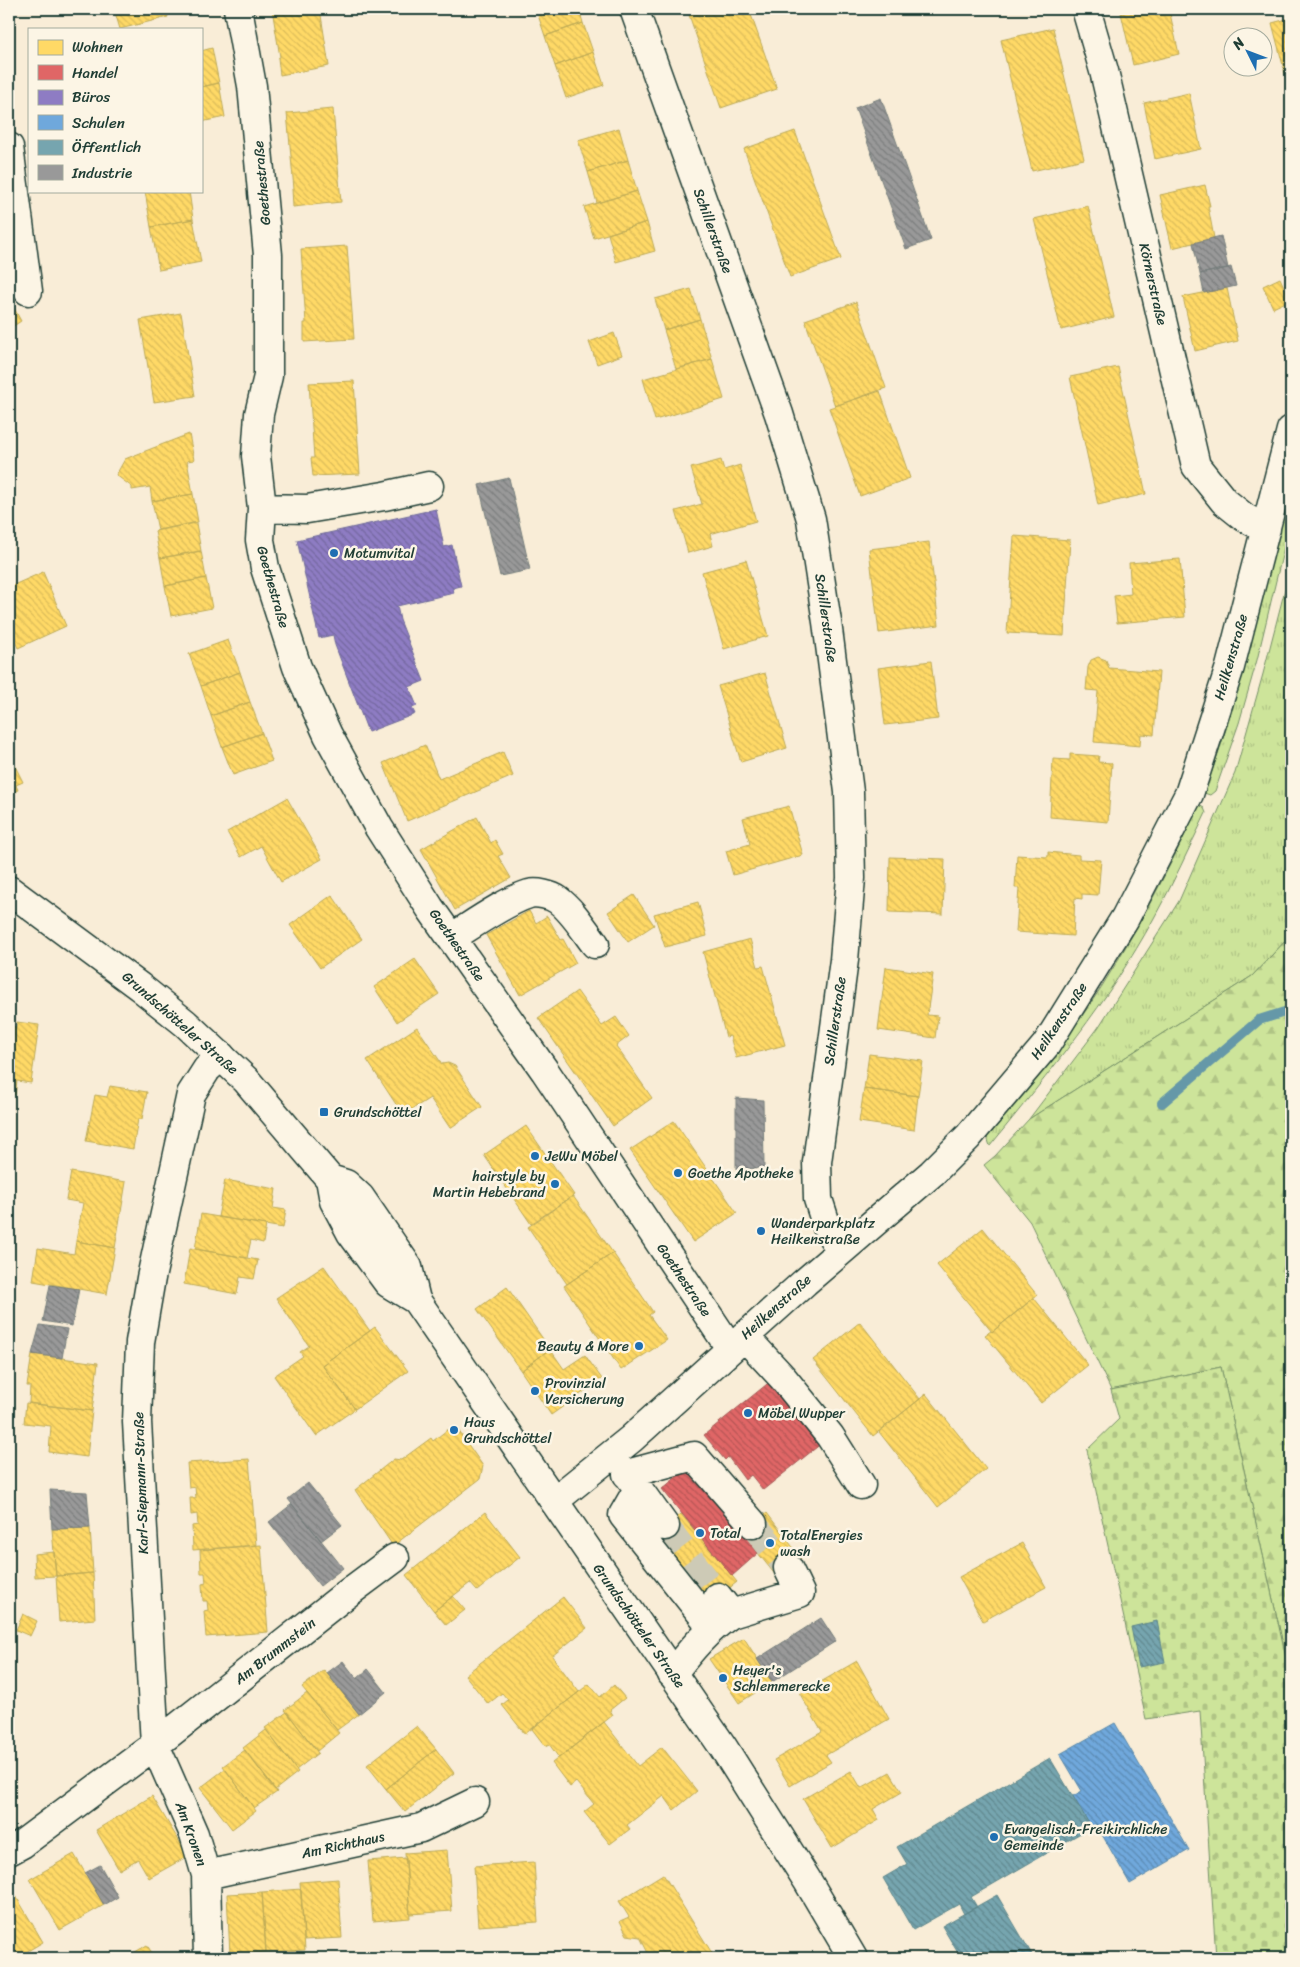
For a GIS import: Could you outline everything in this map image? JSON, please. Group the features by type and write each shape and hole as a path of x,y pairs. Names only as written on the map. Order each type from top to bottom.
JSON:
{"street":[{"name":"Goethestraße","path":"238,9 252,86 268,255 268,376 259,414 256,456 262,508 260,540 265,568 297,667 328,735 379,828 451,938 737,1342 783,1378 830,1436 861,1486"},
{"name":"Schillerstraße","path":"634,9 779,414 812,519 849,792 850,878 844,960 817,1162 818,1198 828,1230 841,1250"},
{"name":"Körnerstraße","path":"1086,9 1104,71 1196,466 1224,501 1266,529"},
{"path":"9,146 28,292"},
{"name":"Heilkenstraße","path":"554,1501 626,1472 737,1342 932,1173 968,1137 1046,1045 1124,918 1189,794 1230,667 1291,430"},
{"path":"262,508 307,509 429,486"},
{"name":"Grundschötteler Straße","path":"9,890 140,988 221,1056 246,1080 330,1179 346,1184 360,1197 408,1267 416,1300 672,1674 769,1820 854,1958"},
{"path":"451,938 507,905 529,894 537,893 557,899 596,944"},
{"name":"Karl-Siepmann-Straße","path":"155,1745 137,1422 140,1342 151,1278 191,1094 207,1069 221,1056"},
{"path":"626,1472 694,1456 753,1524"},
{"path":"626,1472 665,1526"},
{"path":"626,1472 623,1514 720,1613"},
{"name":"Am Brummstein","path":"155,1745 395,1558"},
{"path":"672,1674 720,1613 800,1593 788,1568"},
{"path":"9,1851 22,1844 155,1745"},
{"name":"Am Kronen","path":"155,1745 194,1834 206,1874 208,1958"},
{"name":"Am Richthaus","path":"206,1874 421,1828 475,1802"}],"green space":[{"path":"1291,480 1291,518 1257,660 1239,723 1215,791 1210,795 1204,793 1218,755 1241,677"},
{"path":"1291,566 1291,935 1252,976 1029,1119 1098,1028 1179,901 1235,773"},
{"path":"1199,805 1204,808 1206,813 1168,892 1136,949 1077,1036 990,1146 987,1137 1075,1025 1115,964 1153,897"},
{"path":"1291,935 1291,1714 1286,1658 1221,1367 1111,1390 1030,1222 984,1165 995,1156 1029,1119 1252,976"},
{"path":"1221,1367 1286,1658 1291,1714 1291,1958 1216,1958 1200,1711 1146,1719 1087,1450 1119,1419 1111,1390"}],"building: Wohnen":[{"path":"114,9 171,9 166,10 168,17 120,28"},
{"path":"272,9 320,9 329,66 280,75 278,58 280,57"},
{"path":"536,9 579,9 583,23 545,36"},
{"path":"687,9 749,9 777,89 721,108"},
{"path":"1139,9 1169,9 1179,54 1133,65 1121,13"},
{"path":"1291,18 1291,80 1287,81 1272,23"},
{"path":"583,23 593,52 555,66 545,36"},
{"path":"1053,28 1084,159 1032,171 1001,40"},
{"path":"212,48 219,83 202,87 202,51"},
{"path":"593,52 604,85 566,98 555,66"},
{"path":"219,83 225,117 202,122 202,87"},
{"path":"1189,93 1201,149 1155,159 1144,103"},
{"path":"333,109 341,202 293,207 292,189 294,189 287,113"},
{"path":"619,128 628,160 588,172 578,140"},
{"path":"795,131 841,259 790,277 744,149"},
{"path":"628,160 637,191 597,203 588,172"},
{"path":"1205,185 1214,238 1172,248 1160,195"},
{"path":"637,191 647,222 594,238 584,207"},
{"path":"145,192 189,192 193,219 151,227"},
{"path":"1088,206 1114,317 1061,330 1034,219"},
{"path":"193,219 201,262 159,270 151,227"},
{"path":"647,222 655,251 616,262 608,234"},
{"path":"347,246 354,339 304,342 304,323 306,323 301,249"},
{"path":"1280,278 1290,300 1273,308 1263,286"},
{"path":"1227,288 1238,341 1195,351 1183,297"},
{"path":"691,289 700,319 664,330 655,299"},
{"path":"9,299 21,321 9,329"},
{"path":"856,302 886,388 835,406 805,320"},
{"path":"181,313 195,396 154,402 140,320"},
{"path":"700,319 712,359 676,369 664,330"},
{"path":"614,333 622,355 597,364 589,342"},
{"path":"712,359 724,399 655,420 643,379"},
{"path":"1118,367 1146,494 1098,505 1070,377"},
{"path":"354,381 360,474 313,476 311,458 314,458 309,383"},
{"path":"880,391 910,478 860,496 829,408"},
{"path":"189,434 194,460 187,461 193,494 152,501 150,487 132,490 132,487 116,475 125,459"},
{"path":"721,460 724,470 740,465 756,521 710,534 713,546 688,553 676,511 702,504 691,468"},
{"path":"193,494 198,522 158,530 152,501"},
{"path":"196,523 201,551 160,558 155,531"},
{"path":"1014,536 1070,540 1064,636 1007,633"},
{"path":"929,542 939,625 879,633 869,549"},
{"path":"201,551 206,578 165,586 160,558"},
{"path":"1180,559 1185,617 1117,623 1114,596 1131,594 1129,563"},
{"path":"746,560 768,636 724,649 702,572"},
{"path":"43,572 66,626 18,648 9,628 9,587"},
{"path":"206,578 212,608 171,616 165,586"},
{"path":"228,640 240,672 201,686 189,654"},
{"path":"1098,657 1106,660 1109,668 1159,672 1154,735 1141,734 1140,746 1094,742 1098,691 1086,690 1088,667 1091,660"},
{"path":"931,661 938,719 885,725 878,668"},
{"path":"240,672 250,702 211,716 201,686"},
{"path":"765,673 787,748 741,762 718,686"},
{"path":"250,702 262,733 222,747 211,716"},
{"path":"262,733 272,761 233,775 222,747"},
{"path":"425,745 439,779 503,752 513,776 407,821 383,763"},
{"path":"1070,754 1099,756 1098,762 1112,763 1108,822 1050,817 1053,759 1070,760"},
{"path":"15,766 23,782 16,785 18,790 9,794 9,768"},
{"path":"287,798 322,859 281,882 261,846 241,857 227,832"},
{"path":"789,806 803,855 733,875 726,851 750,844 743,818"},
{"path":"477,817 491,843 495,840 503,854 498,856 511,878 455,910 421,849"},
{"path":"1048,852 1079,855 1079,859 1101,860 1098,895 1082,894 1082,899 1075,898 1073,936 1016,932 1019,888 1015,888 1017,855 1048,857"},
{"path":"890,857 945,859 943,914 889,912"},
{"path":"332,895 362,939 320,968 290,925"},
{"path":"634,895 654,925 628,942 608,912"},
{"path":"698,902 707,936 665,947 654,914"},
{"path":"529,911 536,923 547,916 561,940 563,939 576,963 520,995 486,935"},
{"path":"750,939 758,967 763,966 785,1045 736,1058 730,1036 726,1037 703,952"},
{"path":"415,959 439,994 397,1022 374,987"},
{"path":"886,967 933,974 927,1015 938,1016 935,1038 878,1030"},
{"path":"577,991 602,1026 616,1017 629,1036 616,1046 652,1098 613,1126 538,1018"},
{"path":"17,1022 39,1025 31,1083 17,1081 15,1095 9,1094 9,1026 16,1027"},
{"path":"417,1027 442,1064 448,1063 455,1066 482,1107 450,1128 430,1098 403,1115 367,1060"},
{"path":"869,1054 923,1061 918,1096 864,1089"},
{"path":"110,1086 147,1092 142,1119 138,1119 133,1149 86,1141 95,1095 107,1097"},
{"path":"864,1089 918,1096 914,1130 859,1122"},
{"name":"Goethe Apotheke","path":"674,1121 737,1213 693,1242 630,1150"},
{"path":"526,1126 574,1195 531,1224 484,1155"},
{"path":"71,1172 126,1182 115,1248 76,1241 83,1203 66,1200"},
{"path":"225,1180 276,1189 273,1208 286,1210 283,1228 218,1217"},
{"path":"573,1196 613,1253 567,1284 528,1227"},
{"path":"201,1214 266,1225 263,1243 251,1240 247,1258 195,1249"},
{"path":"983,1228 1037,1295 992,1332 937,1265"},
{"path":"76,1241 115,1248 107,1294 33,1281 38,1248 74,1254"},
{"path":"190,1248 258,1260 254,1279 240,1277 237,1294 184,1284"},
{"path":"613,1253 653,1312 649,1315 667,1340 621,1370 564,1286"},
{"path":"324,1266 370,1331 322,1365 355,1409 316,1436 274,1376 303,1356 300,1352 309,1346 276,1298"},
{"path":"507,1287 550,1349 521,1371 477,1309"},
{"path":"1034,1298 1088,1365 1041,1403 985,1335 992,1332"},
{"path":"860,1322 920,1399 873,1436 813,1360"},
{"path":"375,1327 408,1371 355,1409 322,1365"},
{"path":"550,1349 564,1369 585,1355 602,1379 551,1415 521,1371"},
{"path":"32,1354 98,1363 92,1411 29,1403 30,1386 27,1386"},
{"path":"926,1394 986,1469 938,1507 879,1432"},
{"path":"26,1403 92,1411 87,1457 49,1452 51,1426 24,1423"},
{"path":"447,1430 458,1430 483,1466 480,1479 393,1546 355,1490 394,1459 401,1460 431,1438 433,1441"},
{"path":"249,1459 256,1545 193,1550 192,1526 198,1525 197,1514 191,1515 190,1498 196,1498 195,1487 189,1488 187,1463"},
{"path":"485,1512 520,1557 477,1591 470,1583 434,1611 406,1575"},
{"name":"TotalEnergies wash","path":"767,1513 801,1558 777,1577 742,1533"},
{"path":"681,1514 737,1582 703,1609 647,1541"},
{"path":"90,1528 93,1573 56,1576 52,1529"},
{"path":"1022,1543 1046,1587 983,1621 959,1577"},
{"path":"261,1545 268,1632 206,1637 204,1611 208,1610 207,1601 203,1601 202,1584 206,1583 205,1573 201,1573 200,1550"},
{"path":"54,1552 56,1576 35,1577 34,1554"},
{"path":"93,1573 95,1619 59,1622 56,1576"},
{"path":"453,1596 465,1610 446,1625 434,1611"},
{"path":"563,1597 587,1628 552,1656 579,1692 525,1734 502,1705 508,1700 502,1693 488,1704 465,1675"},
{"path":"23,1614 37,1621 30,1636 16,1630"},
{"path":"744,1638 772,1682 739,1703 709,1659"},
{"path":"857,1661 889,1719 826,1755 831,1762 790,1786 774,1760 822,1732 800,1694"},
{"path":"324,1670 359,1714 337,1730 302,1687"},
{"path":"589,1684 600,1697 614,1685 625,1698 610,1710 613,1715 559,1758 549,1744 545,1746 532,1729"},
{"path":"307,1693 339,1733 317,1751 285,1710"},
{"path":"287,1712 318,1753 296,1770 265,1728"},
{"path":"604,1722 638,1766 662,1747 697,1791 674,1810 664,1796 627,1825 630,1829 610,1844 584,1812 594,1804 576,1782 570,1787 552,1763"},
{"path":"417,1726 436,1749 386,1789 367,1765"},
{"path":"266,1730 298,1772 275,1790 243,1748"},
{"path":"436,1749 454,1773 405,1812 386,1789"},
{"path":"245,1750 277,1792 254,1808 223,1766"},
{"path":"225,1769 256,1811 232,1829 200,1788"},
{"path":"851,1771 861,1788 890,1772 902,1792 873,1809 879,1820 832,1848 803,1799"},
{"path":"152,1796 188,1856 149,1878 138,1859 119,1870 96,1830"},
{"path":"447,1850 452,1911 410,1914 405,1853"},
{"path":"74,1854 104,1905 60,1930 30,1879"},
{"path":"406,1858 410,1918 373,1921 368,1861"},
{"path":"534,1862 538,1922 478,1926 474,1866"},
{"path":"663,1874 715,1958 643,1958 648,1953 640,1937 627,1935 620,1921 629,1917 619,1901"},
{"path":"338,1879 342,1938 304,1940 300,1882"},
{"path":"301,1889 305,1950 266,1952 262,1892"},
{"path":"13,1891 43,1942 16,1958 9,1958 9,1893"},
{"path":"262,1892 266,1952 230,1955 227,1894"},
{"path":"147,1945 155,1958 125,1958"}],"building: Handel":[{"path":"777,1376 822,1443 763,1490 751,1475 745,1480 728,1457 725,1460 704,1435"},
{"path":"691,1465 758,1553 732,1576 662,1489"}],"building: Büros":[{"path":"436,509 444,547 452,545 461,586 453,588 454,593 397,606 400,620 424,681 409,687 417,706 412,708 415,714 368,732 335,645 333,635 319,638 297,540"}],"building: Schulen":[{"path":"1115,1723 1189,1850 1130,1884 1096,1824 1091,1827 1073,1796 1082,1791 1060,1754"}],"building: Öffentlich":[{"path":"1157,1621 1165,1662 1139,1667 1131,1627"},
{"name":"Evangelisch-Freikirchliche Gemeinde","path":"1050,1758 1091,1827 971,1897 977,1907 964,1914 959,1904 913,1930 883,1878 907,1864 897,1847"},
{"path":"997,1895 1034,1958 961,1958 942,1926"}],"building: Industrie":[{"path":"881,98 931,240 906,249 855,108"},
{"path":"1221,236 1228,268 1200,274 1193,243"},
{"path":"1231,267 1236,286 1204,293 1200,274"},
{"path":"509,478 530,570 500,576 479,485"},
{"path":"736,1098 763,1100 764,1168 736,1169"},
{"path":"50,1285 79,1289 72,1326 43,1321"},
{"path":"40,1325 67,1329 62,1358 32,1354"},
{"path":"308,1483 342,1525 321,1541 288,1499"},
{"path":"50,1490 87,1492 90,1528 52,1529"},
{"path":"292,1504 343,1568 320,1586 269,1522"},
{"path":"821,1618 836,1641 772,1682 757,1659"},
{"path":"343,1661 357,1679 368,1669 386,1692 359,1714 327,1673"},
{"path":"100,1865 118,1897 104,1905 85,1873"}],"waterway":[{"path":"1162,1103 1259,1020 1291,1010"}],"tunnel":[{"path":"753,1524 788,1568"},
{"path":"665,1526 718,1597"}],"place":[{"name":"Motumvital","path":"334,553"},
{"name":"Grundschöttel","path":"324,1112"},
{"name":"JeWu Möbel","path":"535,1156"},
{"name":"Goethe Apotheke","path":"678,1173"},
{"name":"hairstyle by Martin Hebebrand","path":"555,1184"},
{"name":"Wanderparkplatz Heilkenstraße","path":"761,1231"},
{"name":"Beauty & More","path":"639,1346"},
{"name":"Provinzial Versicherung","path":"535,1391"},
{"name":"Möbel Wupper","path":"748,1413"},
{"name":"Haus Grundschöttel","path":"454,1430"},
{"name":"Total","path":"700,1533"},
{"name":"TotalEnergies wash","path":"770,1543"},
{"name":"Heyer's Schlemmerecke","path":"723,1678"},
{"name":"Evangelisch-Freikirchliche Gemeinde","path":"994,1837"}]}
